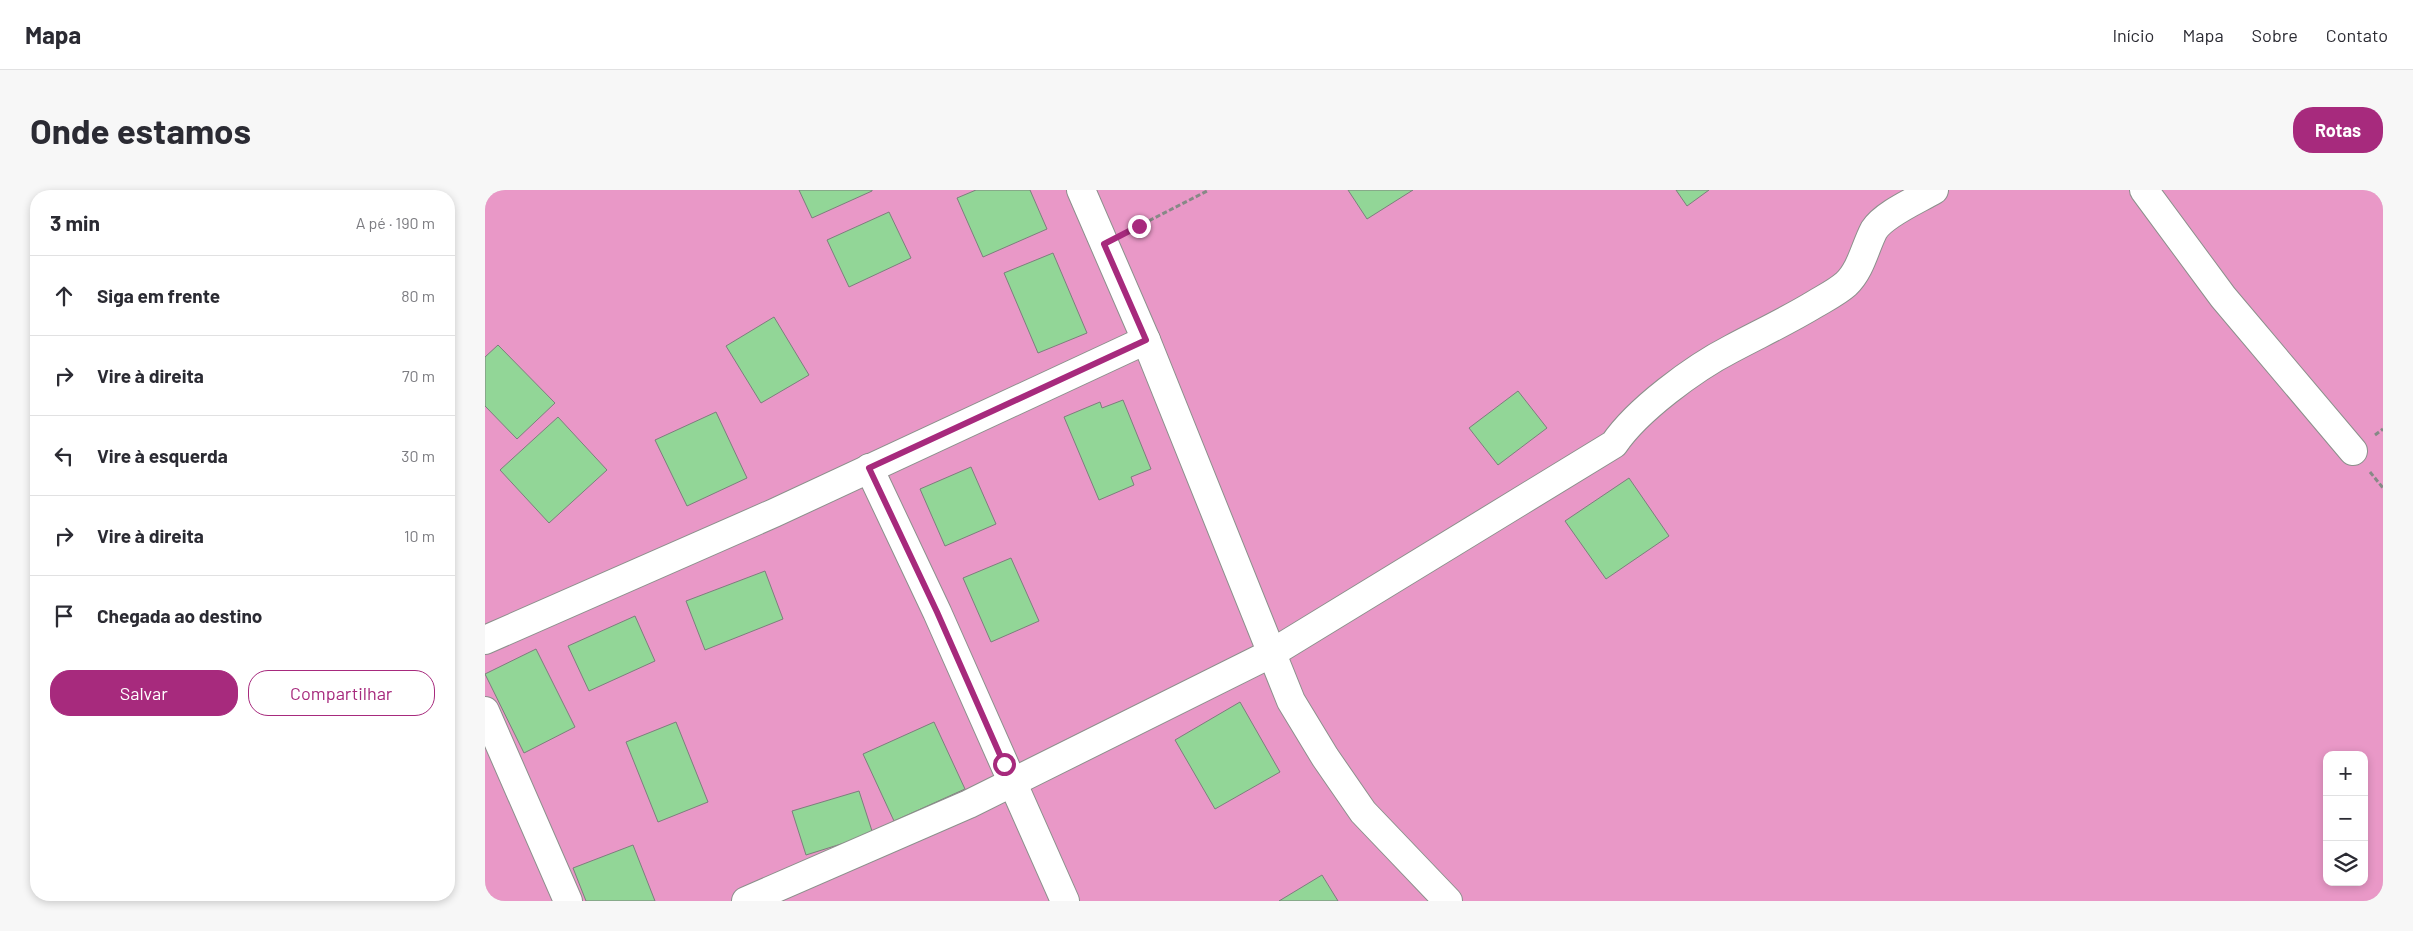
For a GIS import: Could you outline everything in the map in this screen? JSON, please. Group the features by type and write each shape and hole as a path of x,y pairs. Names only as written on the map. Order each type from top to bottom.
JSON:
{"street":[{"path":"1081,190 1146,340 1291,701 1325,757 1363,812 1448,901"},
{"path":"746,901 969,804 1011,781 1272,653 1614,444 1624,429 1639,414 1676,385 1729,350 1780,325 1838,290 1848,282 1854,273 1875,229 1882,221 1934,190"},
{"path":"2144,190 2223,297 2353,451"},
{"path":"485,640 869,468 1146,340"},
{"path":"869,468 937,612 1065,901"},
{"path":"485,710 568,901"}],"path":[{"path":"1104,244 1209,190"}],"shaded area":[{"path":"485,190 2383,190 2383,901 485,901"}],"building":[{"path":"799,190 872,190 872,191 812,218"},
{"path":"976,190 1030,190 1047,229 983,257 957,198"},
{"path":"1348,190 1413,190 1367,219"},
{"path":"1676,190 1709,190 1687,206"},
{"path":"889,212 911,258 849,287 827,240"},
{"path":"1053,253 1087,333 1038,353 1004,273"},
{"path":"774,317 809,375 761,403 726,346"},
{"path":"498,345 555,403 517,439 485,406 485,357"},
{"path":"1518,391 1547,428 1498,465 1469,428"},
{"path":"1123,400 1151,469 1131,477 1134,485 1099,500 1064,417 1100,402 1102,408"},
{"path":"716,412 747,478 687,506 655,440"},
{"path":"558,417 607,470 549,523 500,470"},
{"path":"971,467 996,524 945,546 920,489"},
{"path":"1629,478 1669,536 1606,579 1565,521"},
{"path":"1011,558 1039,621 991,642 963,578"},
{"path":"765,571 783,619 705,650 686,601"},
{"path":"635,616 655,661 589,691 568,646"},
{"path":"536,649 575,727 524,753 485,674"},
{"path":"1240,702 1280,772 1215,809 1175,740"},
{"path":"676,722 708,802 658,822 626,742"},
{"path":"934,722 965,789 894,821 863,754"},
{"path":"859,791 873,834 806,855 792,811"},
{"path":"633,845 655,901 586,901 573,868"},
{"path":"1322,875 1338,901 1279,901"}],"route":[{"path":"1004,764 937,612 869,468 1146,340 1104,244 1139,226"}]}
